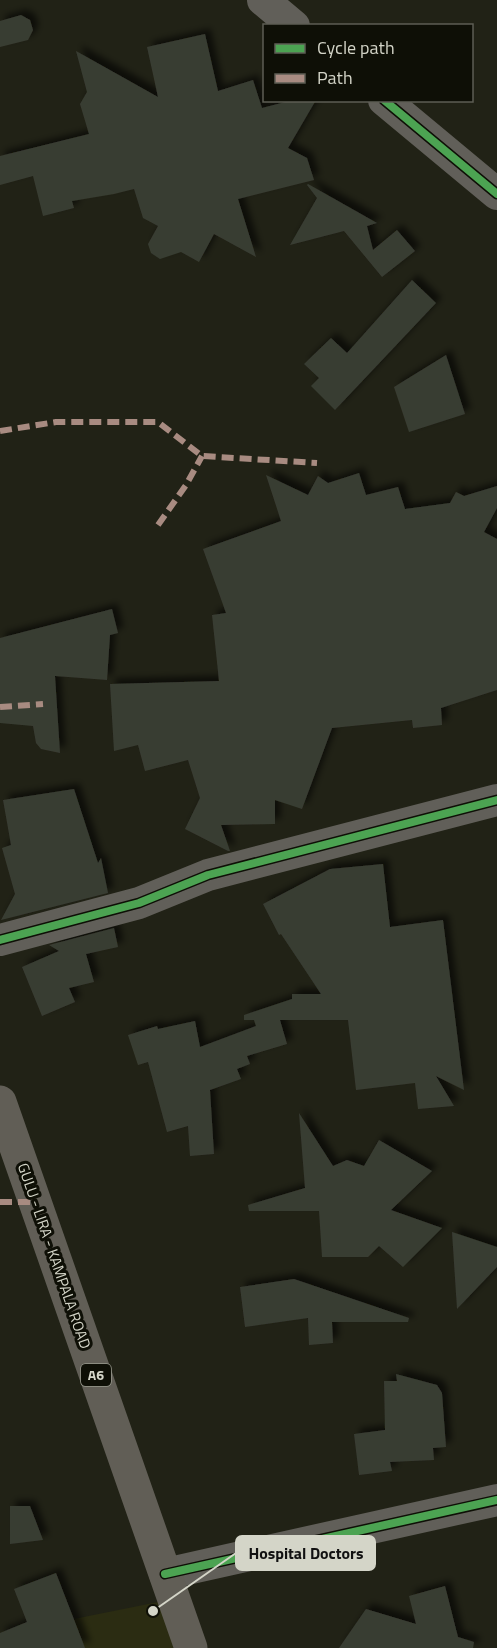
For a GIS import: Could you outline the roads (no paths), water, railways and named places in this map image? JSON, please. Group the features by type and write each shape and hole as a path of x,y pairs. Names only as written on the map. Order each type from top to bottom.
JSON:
{"main road":[{"name":"GULU - LIRA - KAMPALA ROAD","path":"0,1102 191,1648"}],"street":[{"path":"263,0 292,24"},
{"path":"386,102 497,194"},
{"path":"0,940 140,903 208,875 497,800"},
{"path":"165,1574 497,1500"}],"place":[{"name":"Hospital Doctors","path":"153,1611"}]}
